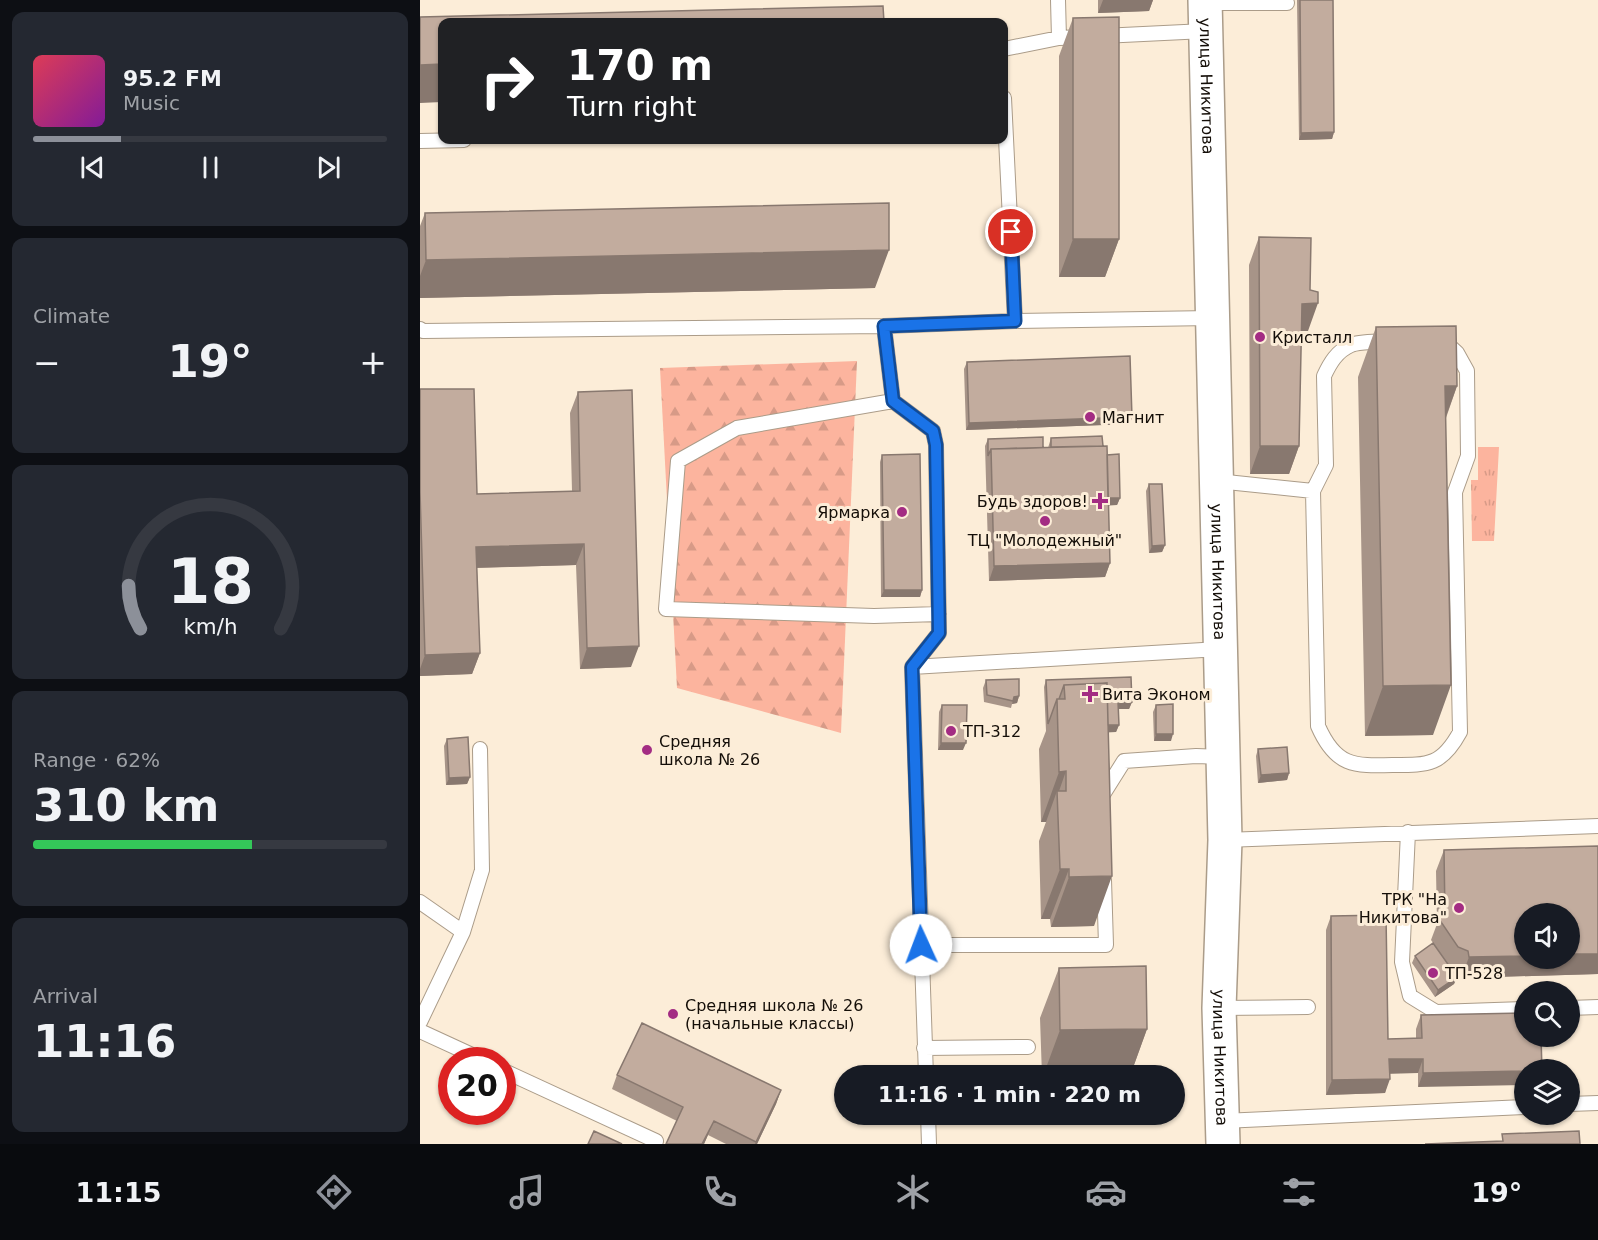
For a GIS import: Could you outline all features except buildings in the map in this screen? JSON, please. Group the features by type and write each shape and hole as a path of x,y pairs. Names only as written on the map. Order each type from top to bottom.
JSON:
{"street":[{"name":"улица Никитова","path":"1205,11 1225,840 1219,1008 1223,1133"}],"lane":[{"path":"1058,0 1059,38"},
{"path":"1008,48 1205,11 1287,3"},
{"path":"420,141 438,141"},
{"path":"1006,144 1015,321"},
{"path":"420,329 423,331 884,326 1015,321 1212,318"},
{"path":"884,326 893,401 933,431 936,445 939,633 912,667 925,1065"},
{"path":"1444,341 1451,347 1463,361 1467,371 1468,456 1455,492 1460,732 1447,750 1426,765 1358,766 1334,752 1324,740 1318,726 1313,491 1326,465 1324,376 1337,354 1354,343 1444,341"},
{"path":"893,401 736,428 678,461 666,609 874,616 939,614"},
{"path":"1216,481 1313,491"},
{"path":"912,667 1220,649"},
{"path":"420,1022 463,932 482,870 480,749"},
{"path":"1103,819 1102,796 1124,761 1196,756 1223,757"},
{"path":"1225,840 1598,826"},
{"path":"1408,832 1402,962 1410,996 1436,1012 1514,1009"},
{"path":"921,945 1106,945 1104,865"},
{"path":"420,902 463,932"},
{"path":"1219,1008 1308,1007"},
{"path":"1580,1008 1598,1007"},
{"path":"420,1031 455,1047"},
{"path":"924,1048 1028,1047"},
{"path":"516,1076 656,1141"},
{"path":"1580,1104 1598,1103"},
{"path":"1223,1133 1514,1108"},
{"path":"928,1125 929,1144"}],"green space":[{"path":"857,361 841,733 677,688 660,368"},
{"path":"1478,447 1499,447 1494,541 1472,541 1471,480 1478,480"}],"place":[{"name":"Кристалл","path":"1260,337"},
{"name":"Магнит","path":"1090,417"},
{"name":"Будь здоров!","path":"1100,501"},
{"name":"Ярмарка","path":"902,512"},
{"name":"ТЦ \"Молодежный\"","path":"1045,521"},
{"name":"Вита Эконом","path":"1090,694"},
{"name":"ТП-312","path":"951,731"},
{"name":"Средняя школа № 26","path":"647,750"},
{"name":"ТРК \"На Никитова\"","path":"1459,908"},
{"name":"ТП-528","path":"1433,973"},
{"name":"Средняя школа № 26 (начальные классы)","path":"673,1014"}],"route":[{"path":"921,945 912,667 939,633 936,445 933,431 893,401 884,326 1015,321 1011,232"}]}
